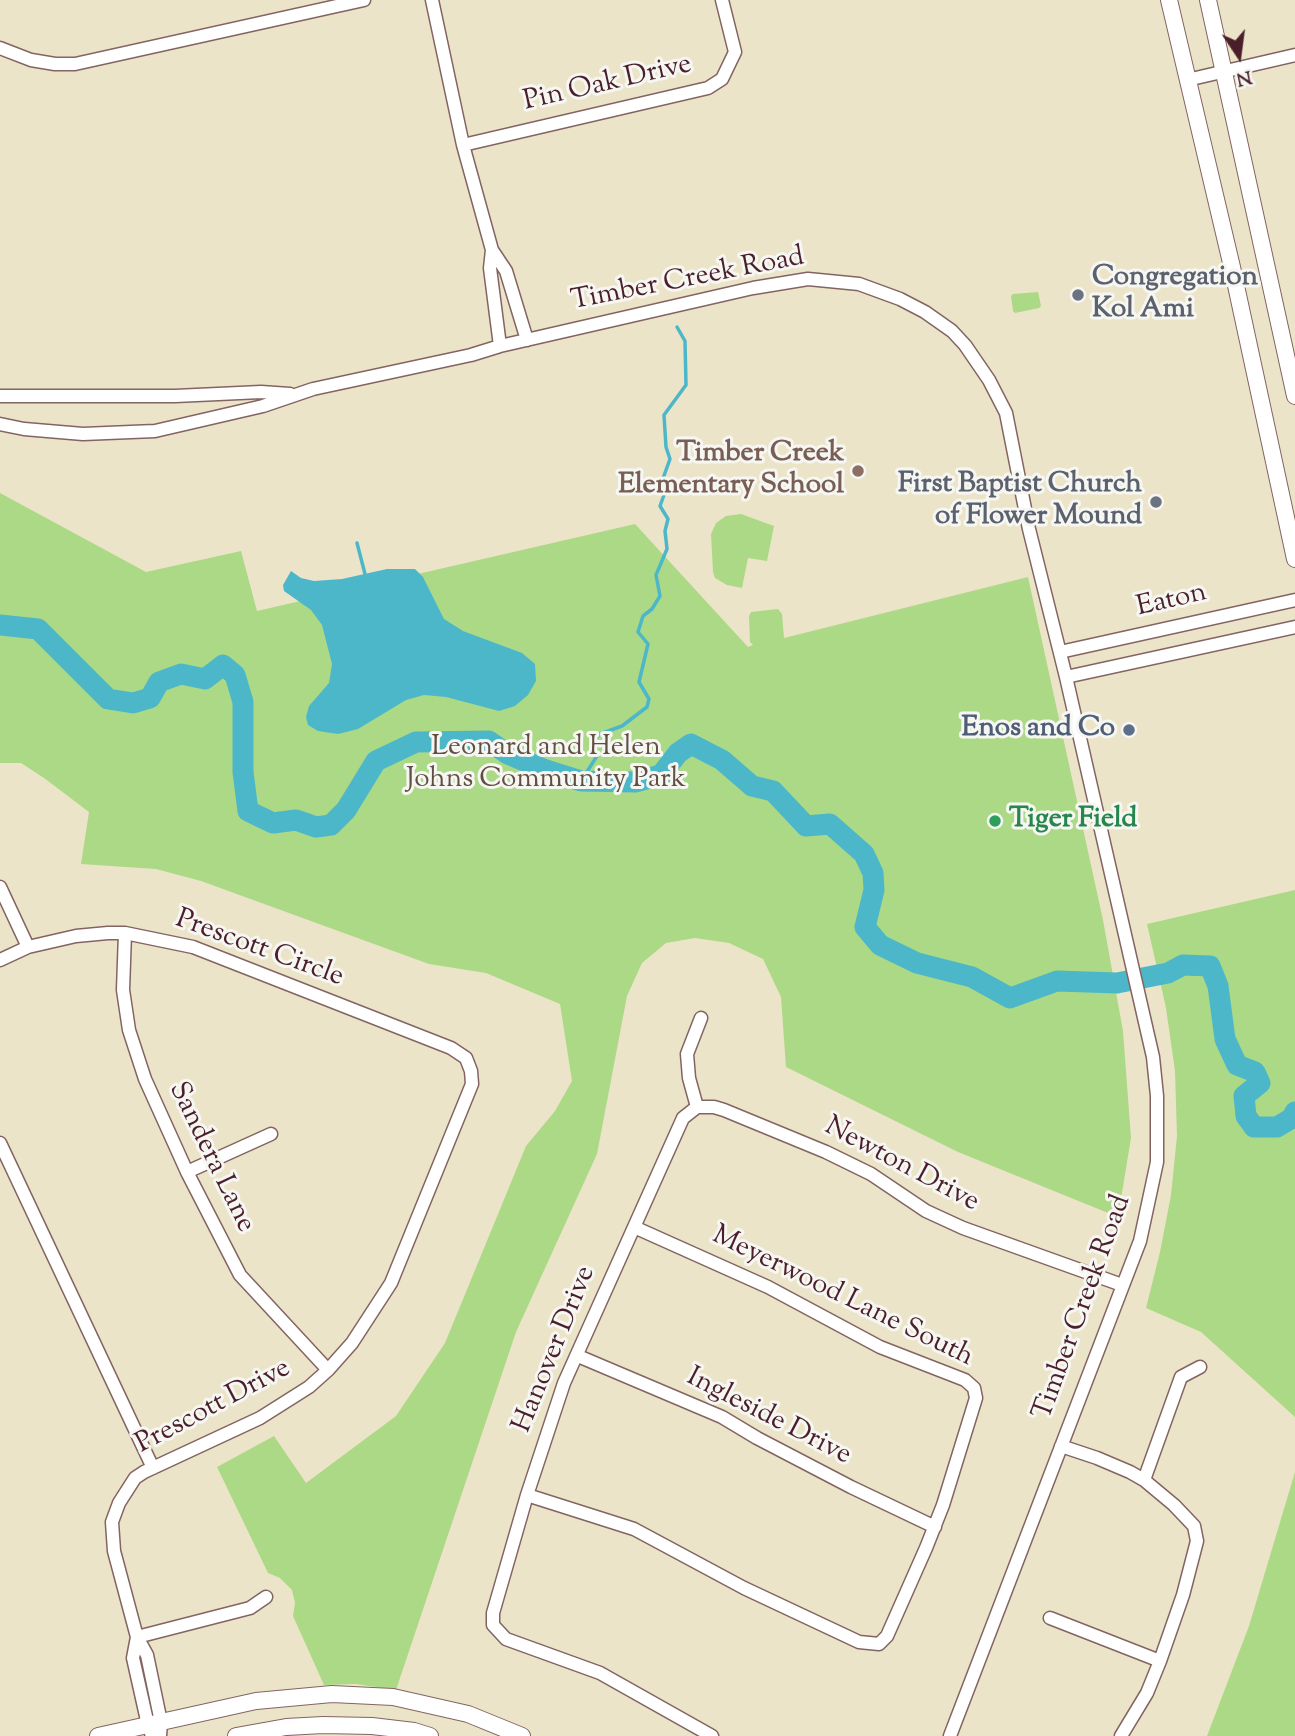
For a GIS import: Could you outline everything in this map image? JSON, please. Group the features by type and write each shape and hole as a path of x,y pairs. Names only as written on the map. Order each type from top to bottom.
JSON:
{"main road":[{"path":"1169,0 1295,559"},
{"path":"1208,0 1295,396"},
{"path":"98,1736 155,1730 256,1701 332,1694 393,1697 468,1714 522,1736"},
{"path":"236,1736 286,1727 323,1725 372,1726 414,1731 430,1736"}],"street":[{"path":"0,48 31,60 75,64 363,0"},
{"path":"432,0 463,145 492,250 506,271 527,340"},
{"name":"Pin Oak Drive","path":"463,145 708,88 722,79 735,52 722,0"},
{"path":"1186,80 1295,55"},
{"path":"492,250 490,268 500,346"},
{"name":"Timber Creek Road","path":"0,424 83,435 137,433 264,407 313,389 471,355 500,346 753,288 808,279 859,284 900,299 953,331 965,345 989,380 1006,413 1029,529 1066,677 1155,1072 1157,1162 1140,1241 950,1736"},
{"name":"Timber Creek Road","path":"0,396 174,396 261,392 297,395"},
{"name":"Eaton","path":"1060,652 1295,600"},
{"name":"Eaton","path":"1066,677 1295,627"},
{"path":"0,887 27,947"},
{"name":"Prescott Circle","path":"0,960 27,947 76,936 125,933 192,947 456,1052"},
{"name":"Sandera Lane","path":"125,933 123,990 129,1030 145,1079 187,1172 240,1275 328,1370"},
{"path":"697,1107 689,1078 687,1054 701,1018"},
{"name":"Prescott Drive","path":"155,1730 147,1655 137,1637 114,1551 112,1522 120,1503 135,1478 260,1418 309,1387 328,1370 365,1327 391,1283 472,1084 466,1058 456,1052"},
{"name":"Hanover Drive","path":"693,1732 600,1673 506,1639 493,1625 527,1495 564,1383 683,1118 697,1107"},
{"name":"Newton Drive","path":"697,1107 724,1110 826,1152 871,1174 926,1211 963,1228 1122,1285"},
{"path":"187,1172 271,1134"},
{"path":"0,1143 153,1468"},
{"name":"Meyerwood Lane South","path":"634,1227 768,1287 880,1347 965,1380 974,1388 976,1398 934,1527"},
{"name":"Ingleside Drive","path":"578,1356 722,1417 851,1487 934,1527"},
{"path":"1144,1480 1181,1377 1200,1367"},
{"path":"1061,1446 1108,1462 1144,1480 1194,1526 1197,1541 1183,1595 1147,1693 1121,1736"},
{"path":"527,1495 634,1529 744,1588 859,1642 879,1644 887,1636 934,1527"},
{"path":"137,1637 250,1608 266,1597"},
{"path":"1050,1618 1160,1661"},
{"path":"693,1732 712,1736"}],"green space":[{"path":"1038,292 1041,306 1039,308 1015,313 1013,311 1013,294"},
{"name":"Leonard and Helen Johns Community Park","path":"0,493 146,572 241,551 257,611 635,524 748,647 753,645 750,642 751,612 778,609 782,614 784,638 1028,577 1103,920 1123,1031 1131,1138 1118,1217 958,1152 786,1067 781,997 763,959 729,943 695,938 666,943 642,963 627,996 597,1154 516,1332 396,1690 356,1684 324,1685 293,1616 295,1603 292,1590 280,1578 268,1573 217,1467 274,1436 306,1483 396,1416 445,1343 526,1146 555,1111 572,1081 560,1004 486,973 429,964 201,881 156,869 81,864 89,812 21,763 0,763"},
{"path":"741,514 774,526 767,561 748,558 742,588 727,585 715,578 711,534 716,523 726,516"},
{"path":"1295,890 1295,1417 1201,1332 1146,1308 1171,1195 1177,1136 1175,1071 1166,1008 1147,924"},
{"path":"1295,1472 1295,1736 1207,1736 1249,1626"}],"water":[{"path":"387,569 415,569 423,577 444,619 463,631 522,653 535,664 536,681 528,695 515,706 499,711 446,697 424,695 406,700 358,729 338,734 318,731 308,725 306,717 309,706 329,683 332,664 322,625 311,610 284,591 283,585 291,571 301,578 314,581 342,579"}],"waterway":[{"path":"581,781 597,756 593,741 600,734 622,726 647,707 649,699 639,682 648,644 638,632 643,616 652,609 660,596 656,575 667,549 665,531 668,519 660,506 664,495 661,484 670,459 666,447 664,415 686,385 685,341 677,327"},
{"path":"357,543 365,574"},
{"path":"0,625 38,629 108,699 133,703 150,698 159,682 181,674 205,679 223,665 235,675 243,702 243,772 248,811 273,823 296,820 316,827 331,825 346,810 376,761 416,742 489,741 506,753 581,781 635,782 661,775 678,753 691,744 722,760 752,786 773,791 806,826 830,824 864,854 873,873 874,890 865,927 880,945 917,963 972,977 1010,998 1057,981 1117,983 1168,973 1183,965 1210,966 1218,986 1225,1039 1237,1065 1255,1072 1260,1083 1244,1096 1246,1116 1254,1127 1277,1127 1292,1118 1295,1112"}],"place":[{"name":"Congregation Kol Ami","path":"1078,295"},
{"name":"Timber Creek Elementary School","path":"858,471"},
{"name":"First Baptist Church of Flower Mound","path":"1156,502"},
{"name":"Enos and Co","path":"1129,730"},
{"name":"Tiger Field","path":"995,821"}]}
